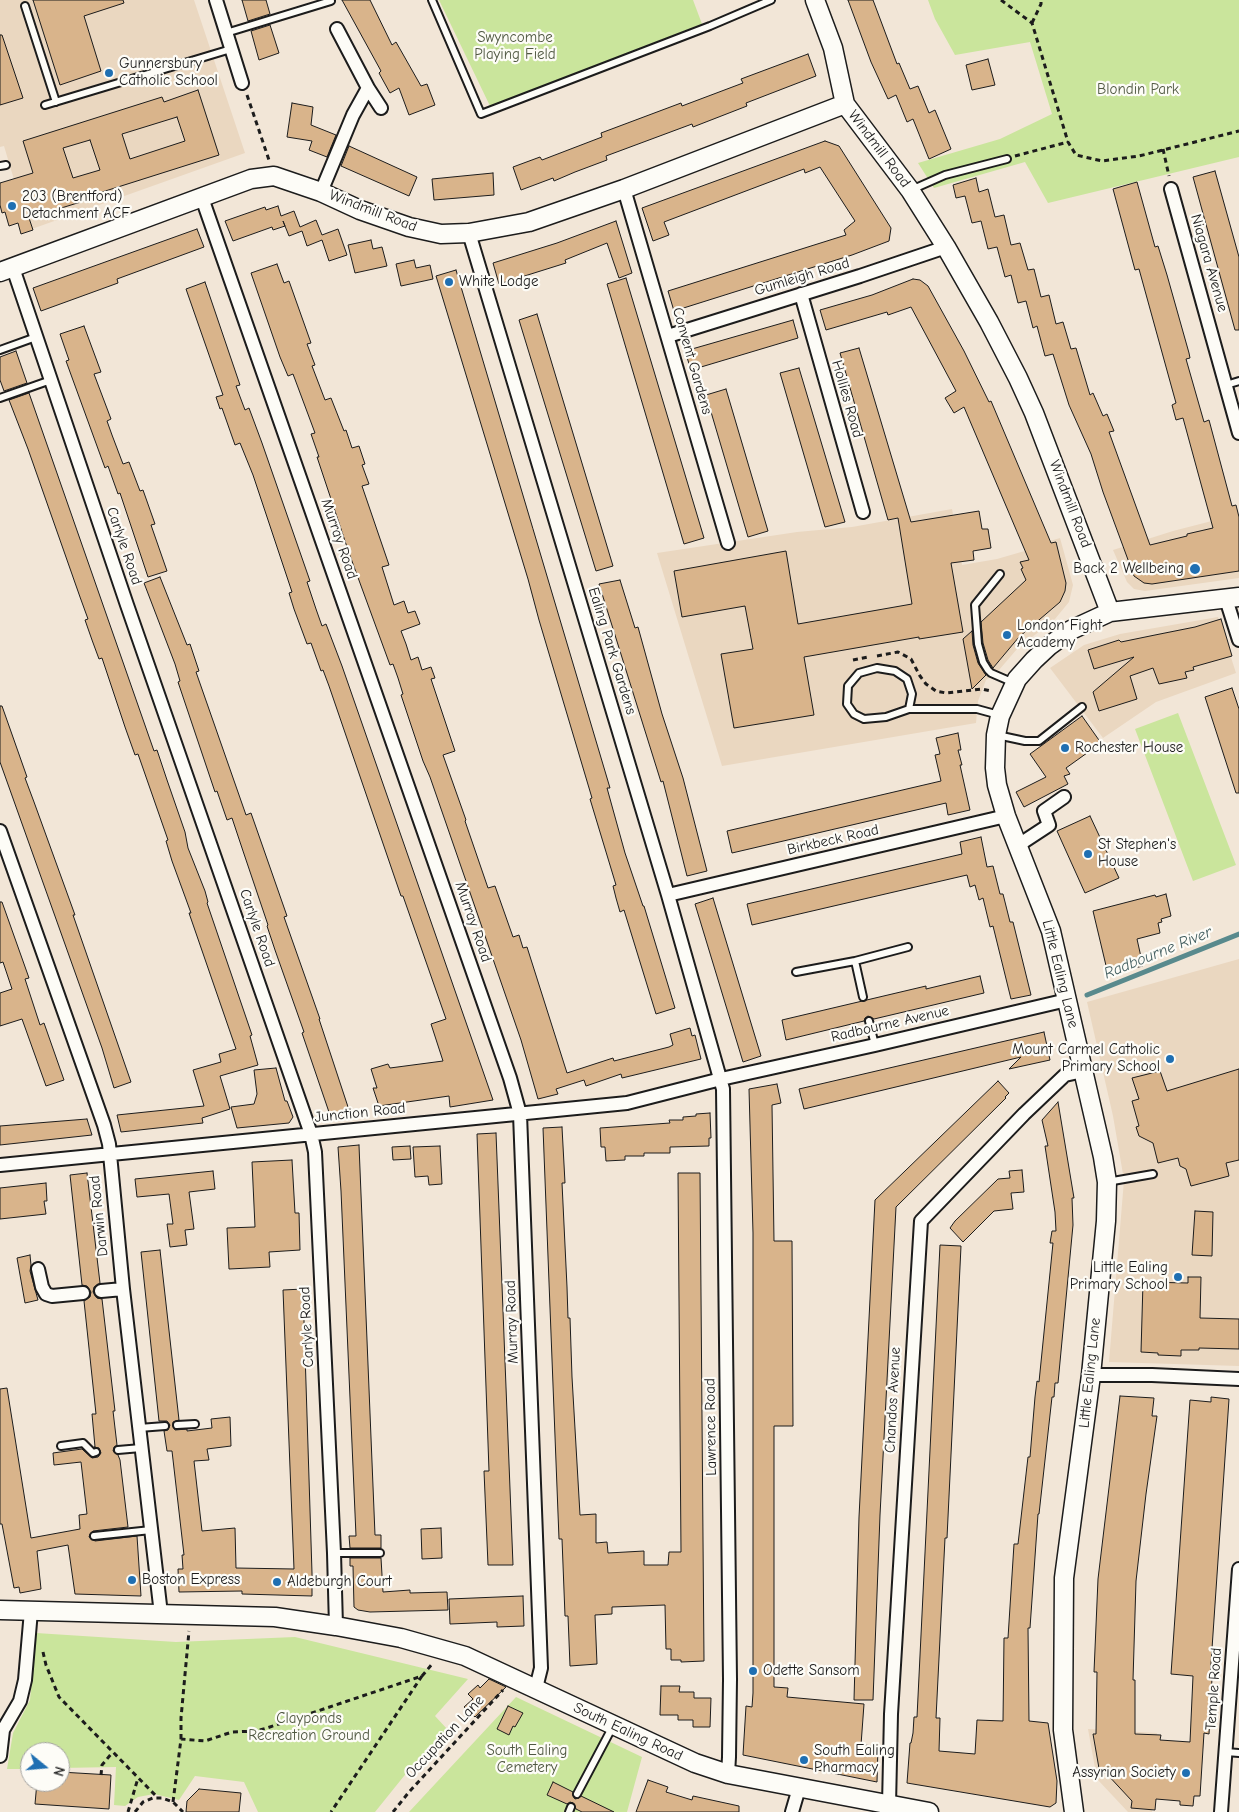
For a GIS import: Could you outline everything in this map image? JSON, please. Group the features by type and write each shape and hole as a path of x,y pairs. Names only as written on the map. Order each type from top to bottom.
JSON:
{"main road":[{"path":"815,0 833,48 845,104"},
{"name":"Windmill Road","path":"6,270 251,179 274,176 321,192 360,210 409,227 441,234 469,233 529,222 624,189 845,104 910,190 946,247 989,322 1034,412 1110,612"},
{"name":"Little Ealing Lane","path":"1074,1812 1063,1730 1064,1578 1091,1376 1106,1221 1107,1182 1051,931 1017,846 997,785 995,768 996,735 1000,716 1015,683 1034,660 1071,630 1110,612 1232,598"},
{"name":"South Ealing Road","path":"0,1610 275,1617 401,1638 464,1656 515,1678 695,1764 728,1774 929,1812"}],"street":[{"path":"216,0 242,82"},
{"path":"338,29 368,88 381,108"},
{"name":"Windmill Road","path":"321,192 353,115 368,88"},
{"name":"Convent Gardens","path":"624,189 728,543"},
{"name":"Niagara Avenue","path":"1171,189 1239,433"},
{"name":"Murray Road","path":"202,198 507,1069 520,1114 541,1668 536,1688"},
{"name":"Ealing Park Gardens","path":"469,233 668,894 721,1079"},
{"name":"Gumleigh Road","path":"668,336 946,247"},
{"name":"Carlyle Road","path":"6,270 36,337 311,1134 315,1152 336,1626"},
{"name":"Hollies Road","path":"801,294 863,512"},
{"path":"1232,598 1239,640"},
{"path":"1017,846 1049,825 1044,812 1064,797"},
{"name":"Birkbeck Road","path":"668,894 1006,816"},
{"name":"Darwin Road","path":"0,831 104,1125 161,1614"},
{"name":"Radbourne Avenue","path":"721,1079 875,1046 1067,1000"},
{"name":"Chandos Avenue","path":"889,1805 891,1714 921,1221 1024,1114 1065,1075 1083,1071"},
{"name":"Junction Road","path":"0,1165 627,1104 721,1079"},
{"name":"Lawrence Road","path":"721,1079 723,1095 730,1679 730,1756 728,1774"},
{"path":"38,1269 42,1287 46,1294 52,1296 83,1293"},
{"path":"101,1291 123,1289"},
{"path":"1091,1376 1239,1379"},
{"name":"Temple Road","path":"1221,1812 1233,1752 1239,1569"},
{"path":"0,1756 3,1730 20,1702 25,1680 31,1611"},
{"path":"792,1812 800,1788"}],"lane":[{"path":"432,0 481,114 710,26 771,0"},
{"path":"226,33 331,1"},
{"path":"25,6 56,102"},
{"path":"45,105 231,49"},
{"path":"910,190 945,175 1008,159"},
{"path":"0,350 36,337"},
{"path":"0,398 51,380"},
{"path":"1226,384 1239,382"},
{"path":"1000,574 975,604 978,644 982,662 988,670 1015,683"},
{"path":"909,709 912,694 907,679 895,671 877,668 859,673 848,686 848,704 854,714 864,719 886,717 909,709 977,709 1000,716"},
{"path":"996,735 1025,741 1039,740 1082,707"},
{"path":"796,972 855,961 908,947"},
{"path":"855,961 863,997"},
{"path":"869,1021 875,1046"},
{"path":"1107,1182 1153,1174"},
{"path":"177,1425 195,1424"},
{"path":"139,1428 164,1426"},
{"path":"61,1446 83,1442 93,1453 96,1452"},
{"path":"118,1450 142,1448"},
{"path":"94,1536 151,1530"},
{"path":"334,1554 380,1552"},
{"path":"577,1794 613,1725"}],"path":[{"path":"1001,0 1032,23 1068,142 1076,155 1102,161 1139,156 1239,131"},
{"path":"1032,23 1041,4 1040,0"},
{"path":"242,82 274,176"},
{"path":"1008,159 1068,142"},
{"path":"1164,149 1171,189"},
{"path":"853,660 898,652 911,659 926,684 936,692 946,693 982,689 991,691"},
{"path":"173,1802 181,1739 181,1718 190,1615"},
{"path":"29,1637 41,1645 58,1697 158,1798 173,1802 183,1812"},
{"path":"181,1739 205,1741 232,1732 269,1730 422,1676 331,1812"},
{"name":"Occupation Lane","path":"393,1812 409,1792 515,1678"},
{"path":"101,1775 102,1764 112,1753"},
{"path":"128,1812 138,1778"},
{"path":"135,1812 144,1802 158,1798"}],"shaded area":[{"name":"Gunnersbury Catholic School","path":"0,0 194,0 245,153 29,230 4,146 0,147"},
{"path":"952,509 962,565 997,559 1060,538 1073,585 1069,602 1055,619 1017,649 999,670 986,680 978,701 976,723 722,766 657,553 797,532 852,527"},
{"path":"1239,514 1239,578 1145,591 1134,589 1127,582 1113,550 1173,531"},
{"path":"1218,617 1236,673 1156,702 1103,738 1050,668 1084,645 1120,634"},
{"path":"1239,959 1239,1366 1109,1362 1124,1180 1113,1116 1087,1002"},
{"path":"1088,1729 1157,1733 1152,1812 1128,1812 1097,1779"}],"green space":[{"name":"Swyncombe Playing Field","path":"439,0 693,0 702,24 490,106"},
{"name":"Blondin Park","path":"928,0 1239,0 1239,157 1048,203 1025,162 934,188 918,163 1000,139 1052,114 1030,42 955,55 935,19"},
{"path":"1178,713 1236,865 1193,881 1135,729"},
{"name":"Clayponds Recreation Ground","path":"36,1633 176,1642 295,1637 468,1679 435,1716 448,1730 404,1776 375,1812 258,1812 244,1782 195,1776 179,1800 154,1794 138,1797 125,1806 114,1805 116,1767 70,1768 70,1742 20,1742 20,1769 7,1769 13,1733 30,1700"},
{"name":"South Ealing Cemetery","path":"516,1697 642,1757 627,1812 409,1812"}],"building":[{"path":"33,0 123,0 124,3 84,16 101,71 60,85"},
{"path":"242,0 266,0 270,14 248,21"},
{"path":"342,0 370,0 392,45 396,42 421,86 427,84 435,105 409,115 399,88 390,93 379,73 381,71"},
{"path":"848,0 873,0 897,64 899,63 910,89 918,86 929,113 935,110 951,149 929,159 913,119 907,122 896,95 888,99 871,62"},
{"path":"270,25 279,53 259,60 251,31"},
{"path":"0,35 2,35 23,98 0,105"},
{"path":"808,54 816,76 746,103 747,106 693,127 692,124 606,156 607,160 554,181 553,178 521,190 513,167 540,157 542,160 602,137 601,133 681,103 682,106 743,83 741,79"},
{"path":"988,59 995,85 972,90 966,65"},
{"path":"198,90 219,155 99,193 100,196 29,218 33,230 21,234 18,223 9,226 5,212 2,213 0,205 0,183 33,173 23,141 162,97 164,102","holes":["177,117 185,141 130,159 122,134","90,140 100,170 73,178 63,148"]},
{"path":"292,103 313,107 311,125 336,135 327,157 309,150 312,141 287,137"},
{"path":"825,141 839,146 891,228 889,241 852,255 674,311 668,291 846,235 844,230 855,221 820,167 805,173 804,169 664,222 669,235 653,241 642,208"},
{"path":"349,146 417,177 409,196 341,166"},
{"path":"1215,171 1239,257 1239,330 1235,330 1193,177"},
{"path":"493,173 494,195 434,200 432,179"},
{"path":"976,178 979,192 988,189 995,217 1004,215 1011,245 1020,243 1028,270 1034,269 1041,297 1049,295 1056,324 1063,322 1071,349 1076,348 1090,395 1093,393 1103,416 1107,414 1114,431 1109,432 1150,545 1213,528 1183,418 1176,420 1172,405 1176,403 1139,269 1135,270 1113,189 1137,182 1155,247 1158,246 1189,353 1190,358 1186,359 1204,422 1209,420 1232,506 1236,505 1239,517 1239,571 1152,584 1144,583 1134,576 1091,454 1069,405 1053,354 1045,356 1037,326 1033,328 1026,301 1018,303 1011,275 1005,277 997,247 988,249 981,221 972,223 965,196 956,198 953,185"},
{"path":"278,206 281,216 294,211 300,227 316,220 322,235 338,229 347,255 329,261 322,240 307,246 302,231 289,236 285,226 273,230 272,227 233,241 225,221 265,207 266,210"},
{"path":"616,221 632,273 619,278 607,243 565,260 566,263 499,284 493,263 557,243"},
{"path":"197,229 204,247 117,279 118,283 41,311 33,288"},
{"path":"371,240 373,249 382,247 387,266 355,273 348,245"},
{"path":"414,260 416,268 430,265 433,279 401,286 396,264"},
{"path":"277,264 284,283 289,281 311,343 307,344 315,365 312,366 325,400 331,398 352,448 359,446 365,464 362,465 369,484 362,486 389,565 382,567 394,605 404,601 408,613 415,611 420,624 401,631 411,660 418,657 422,670 431,667 435,678 431,679 455,751 443,755 465,821 488,888 495,886 513,937 519,935 523,948 527,947 567,1073 613,1058 614,1061 669,1047 673,1045 670,1034 690,1028 692,1036 695,1035 701,1059 622,1078 621,1074 586,1086 584,1080 556,1089 558,1094 538,1099 521,1040 401,695 403,694 398,678 393,664 390,665 349,553 317,457 319,457 311,434 315,433 293,374 288,376 280,357 251,273"},
{"path":"456,270 610,788 607,788 625,853 644,906 675,1008 656,1014 624,910 620,912 613,886 616,885 590,799 592,798 436,276"},
{"path":"626,278 704,538 684,544 607,284"},
{"path":"913,279 920,280 928,286 964,351 989,402 991,401 1051,543 1056,542 1066,583 1060,602 1019,637 993,668 988,660 983,643 981,622 1026,580 1020,562 1029,560 964,407 954,413 945,398 956,391 911,307 888,315 887,312 826,330 820,310 872,295"},
{"path":"205,282 240,385 236,386 245,410 249,408 262,443 310,581 307,582 316,609 322,626 326,624 342,666 493,1100 450,1107 449,1096 379,1106 373,1088 377,1088 371,1069 388,1064 390,1068 443,1061 431,1024 446,1019 403,896 401,896 329,686 323,670 321,671 311,643 307,644 294,609 289,593 292,592 253,475 240,443 235,445 222,408 220,409 216,397 223,395 186,289"},
{"path":"537,314 613,566 596,571 519,320"},
{"path":"793,320 798,338 691,370 685,351"},
{"path":"84,326 101,372 94,374 111,419 107,421 123,464 129,462 140,491 143,490 155,524 151,525 167,571 148,577 120,493 118,494 108,466 105,468 66,361 69,360 60,334"},
{"path":"859,348 911,522 979,511 982,529 988,529 991,548 973,551 974,560 951,563 963,632 919,639 919,637 804,657 814,715 734,728 721,654 753,649 745,606 682,617 674,571 786,551 798,624 912,604 898,518 888,520 840,353"},
{"path":"16,351 27,383 4,391 0,380 0,357"},
{"path":"799,368 845,522 825,527 780,373"},
{"path":"726,389 768,531 748,537 706,395"},
{"path":"29,393 154,751 157,750 185,832 188,848 205,891 207,903 252,1035 250,1036 258,1065 220,1076 230,1109 202,1118 203,1123 121,1132 117,1115 204,1106 193,1070 221,1062 219,1054 236,1049 189,913 191,913 166,841 168,840 138,754 135,755 102,658 99,659 92,640 85,620 88,619 9,400"},
{"path":"160,577 187,645 190,644 199,671 196,672 246,815 251,813 287,916 284,917 320,1019 351,1116 331,1118 232,818 227,820 217,791 215,792 178,682 180,681 175,664 144,583"},
{"path":"620,580 635,628 638,627 662,714 683,778 707,871 687,876 663,781 661,782 599,584"},
{"path":"1221,619 1232,656 1193,667 1194,670 1185,672 1187,678 1159,684 1153,668 1130,676 1137,699 1099,711 1093,692 1134,657 1094,669 1088,650 1119,640 1121,642 1195,627"},
{"path":"972,631 973,645 978,663 986,675 972,689 963,639"},
{"path":"1232,688 1239,709 1239,793 1236,793 1205,697"},
{"path":"0,706 2,706 27,777 25,778 75,915 73,915 131,1082 114,1088 102,1048 0,762"},
{"name":"Rochester House","path":"1082,716 1101,743 1066,768 1070,774 1064,776 1068,784 1024,807 1016,792 1046,777 1030,754"},
{"path":"958,733 961,750 958,750 962,765 960,765 970,810 948,815 946,803 732,853 727,831 941,781 935,755 940,754 936,738"},
{"name":"St Stephen's House","path":"1090,816 1119,878 1085,893 1057,831"},
{"path":"981,837 987,867 993,866 1010,922 1013,922 1031,995 1011,999 993,926 990,927 983,898 979,900 975,885 970,887 967,875 752,925 747,904 962,854 960,842"},
{"path":"1166,894 1171,916 1161,919 1162,922 1158,923 1160,933 1137,939 1143,966 1108,974 1093,911 1155,895 1156,897"},
{"path":"713,898 761,1056 743,1062 695,904"},
{"path":"0,902 2,902 29,978 25,979 40,1025 44,1023 64,1080 46,1086 22,1019 0,1026 0,993 12,989 3,962 0,963"},
{"path":"980,976 984,993 874,1019 868,1016 864,1021 786,1040 782,1020 926,986 926,989"},
{"path":"1044,1032 1050,1060 1009,1069 1021,1057 804,1109 799,1089"},
{"path":"276,1068 285,1101 287,1101 293,1117 289,1123 237,1128 231,1107 254,1104 257,1094 254,1070"},
{"path":"1239,1069 1239,1160 1226,1163 1229,1176 1191,1186 1186,1169 1180,1166 1178,1158 1158,1163 1153,1143 1139,1136 1136,1127 1139,1126 1132,1101 1139,1099 1132,1078 1160,1071 1167,1091"},
{"path":"998,1081 1009,1093 1006,1098 896,1207 880,1515 873,1700 854,1700 859,1517 875,1200"},
{"path":"777,1084 781,1103 772,1105 774,1241 792,1241 793,1426 774,1426 774,1687 788,1688 787,1697 864,1704 861,1745 878,1746 877,1782 743,1755 746,1706 752,1707 753,1693 753,1233 749,1089"},
{"path":"1058,1102 1074,1198 1072,1198 1073,1225 1058,1383 1055,1383 1054,1397 1052,1397 1038,1514 1030,1628 1028,1628 1029,1721 1048,1723 1057,1781 1056,1803 1050,1807 907,1783 910,1743 914,1717 917,1717 940,1245 961,1246 936,1718 940,1718 939,1751 975,1754 977,1720 1003,1721 1004,1638 1008,1638 1014,1544 1018,1544 1028,1457 1030,1457 1037,1381 1039,1382 1053,1243 1050,1243 1052,1231 1056,1231 1045,1146 1048,1146 1042,1120"},
{"path":"710,1113 711,1138 709,1138 709,1146 670,1147 670,1153 644,1153 644,1156 625,1156 625,1160 606,1161 605,1147 601,1147 600,1128 670,1123 669,1120 683,1120 683,1117"},
{"path":"87,1119 92,1135 0,1145 0,1126"},
{"path":"562,1127 565,1183 562,1183 568,1318 570,1318 580,1515 596,1514 596,1543 607,1542 608,1553 644,1551 644,1565 668,1565 669,1552 681,1552 678,1173 700,1173 704,1661 681,1662 681,1660 671,1660 671,1649 666,1649 665,1605 612,1607 612,1614 595,1615 597,1664 570,1666 568,1616 565,1616 562,1539 559,1539 543,1128"},
{"path":"496,1133 513,1565 488,1565 484,1471 489,1471 477,1134"},
{"path":"359,1145 375,1535 381,1535 381,1548 350,1548 349,1536 356,1536 338,1147"},
{"path":"410,1146 411,1159 393,1160 392,1147"},
{"path":"440,1146 442,1184 429,1185 428,1176 415,1177 413,1147"},
{"path":"292,1160 295,1213 299,1213 300,1250 269,1252 270,1267 229,1269 227,1228 255,1227 252,1162"},
{"path":"1022,1170 1024,1192 1011,1193 1013,1209 994,1211 963,1242 950,1228 955,1221 998,1179 1010,1178 1009,1171"},
{"path":"213,1171 215,1189 189,1192 194,1229 185,1230 187,1245 170,1247 167,1224 173,1224 169,1194 137,1197 135,1179"},
{"path":"87,1173 100,1283 94,1287 93,1292 97,1298 102,1299 115,1411 113,1411 117,1445 113,1451 120,1460 128,1527 93,1531 89,1537 95,1541 137,1536 141,1596 75,1594 68,1545 37,1551 41,1589 20,1593 19,1587 14,1588 2,1524 0,1524 0,1389 7,1388 31,1538 80,1529 79,1515 87,1514 81,1462 54,1465 53,1453 82,1449 92,1458 98,1457 101,1453 99,1448 94,1447 92,1414 96,1414 84,1301 90,1297 91,1292 87,1286 82,1285 70,1175"},
{"path":"46,1183 47,1201 44,1201 46,1214 0,1219 0,1188"},
{"path":"1195,1211 1213,1212 1212,1256 1192,1255"},
{"path":"160,1250 179,1420 173,1422 173,1427 175,1430 187,1429 187,1431 212,1428 211,1419 230,1417 231,1446 207,1449 209,1460 194,1461 202,1531 235,1528 236,1568 294,1569 283,1290 303,1289 312,1596 242,1594 242,1591 179,1592 178,1569 183,1569 182,1555 184,1555 172,1451 167,1451 164,1431 168,1430 170,1425 167,1421 159,1421 141,1252"},
{"path":"30,1255 30,1271 38,1300 25,1303 17,1258"},
{"path":"1188,1277 1201,1277 1200,1318 1239,1319 1239,1349 1199,1348 1199,1350 1181,1350 1181,1356 1141,1352 1143,1282 1188,1283"},
{"path":"1120,1396 1154,1398 1152,1416 1157,1416 1136,1581 1133,1680 1135,1680 1135,1734 1161,1735 1160,1740 1190,1742 1193,1676 1171,1674 1190,1400 1211,1402 1211,1397 1229,1399 1210,1678 1212,1678 1209,1734 1204,1733 1200,1796 1194,1796 1193,1806 1180,1805 1180,1801 1156,1799 1155,1810 1131,1808 1132,1801 1106,1773 1100,1774 1093,1734 1096,1734 1097,1672 1094,1672 1098,1579"},
{"path":"441,1528 442,1558 422,1559 421,1529"},
{"path":"350,1558 381,1558 383,1592 410,1590 410,1593 447,1592 448,1610 370,1612 358,1610 354,1607 353,1566 350,1566"},
{"path":"523,1596 524,1626 497,1627 497,1622 450,1624 449,1599"},
{"path":"489,1679 506,1687 475,1717 464,1707 473,1699 468,1694 478,1685 480,1688"},
{"path":"661,1686 680,1686 679,1692 694,1692 694,1698 711,1698 710,1727 693,1727 693,1720 678,1720 678,1715 660,1715"},
{"path":"508,1706 523,1713 509,1735 497,1729"},
{"path":"70,1773 111,1775 109,1809 35,1804 36,1792 70,1792"},
{"path":"648,1780 668,1787 666,1792 692,1800 693,1796 739,1806 739,1812 636,1812"},
{"path":"553,1782 573,1792 575,1799 581,1796 614,1812 582,1812 576,1809 573,1803 567,1804 547,1795"},
{"path":"199,1789 241,1793 239,1812 186,1812 187,1801"}],"waterway":[{"name":"Radbourne River","path":"1087,995 1239,934"}],"place":[{"name":"Gunnersbury Catholic School","path":"109,73"},
{"name":"203 (Brentford) Detachment ACF","path":"12,206"},
{"name":"White Lodge","path":"449,282"},
{"name":"Back 2 Wellbeing","path":"1195,569"},
{"name":"London Fight Academy","path":"1007,635"},
{"name":"Rochester House","path":"1065,748"},
{"name":"St Stephen's House","path":"1088,854"},
{"name":"Mount Carmel Catholic Primary School","path":"1170,1059"},
{"name":"Little Ealing Primary School","path":"1178,1277"},
{"name":"Boston Express","path":"132,1580"},
{"name":"Aldeburgh Court","path":"277,1582"},
{"name":"Odette Sansom","path":"753,1671"},
{"name":"South Ealing Pharmacy","path":"804,1760"},
{"name":"Assyrian Society","path":"1186,1773"}]}
